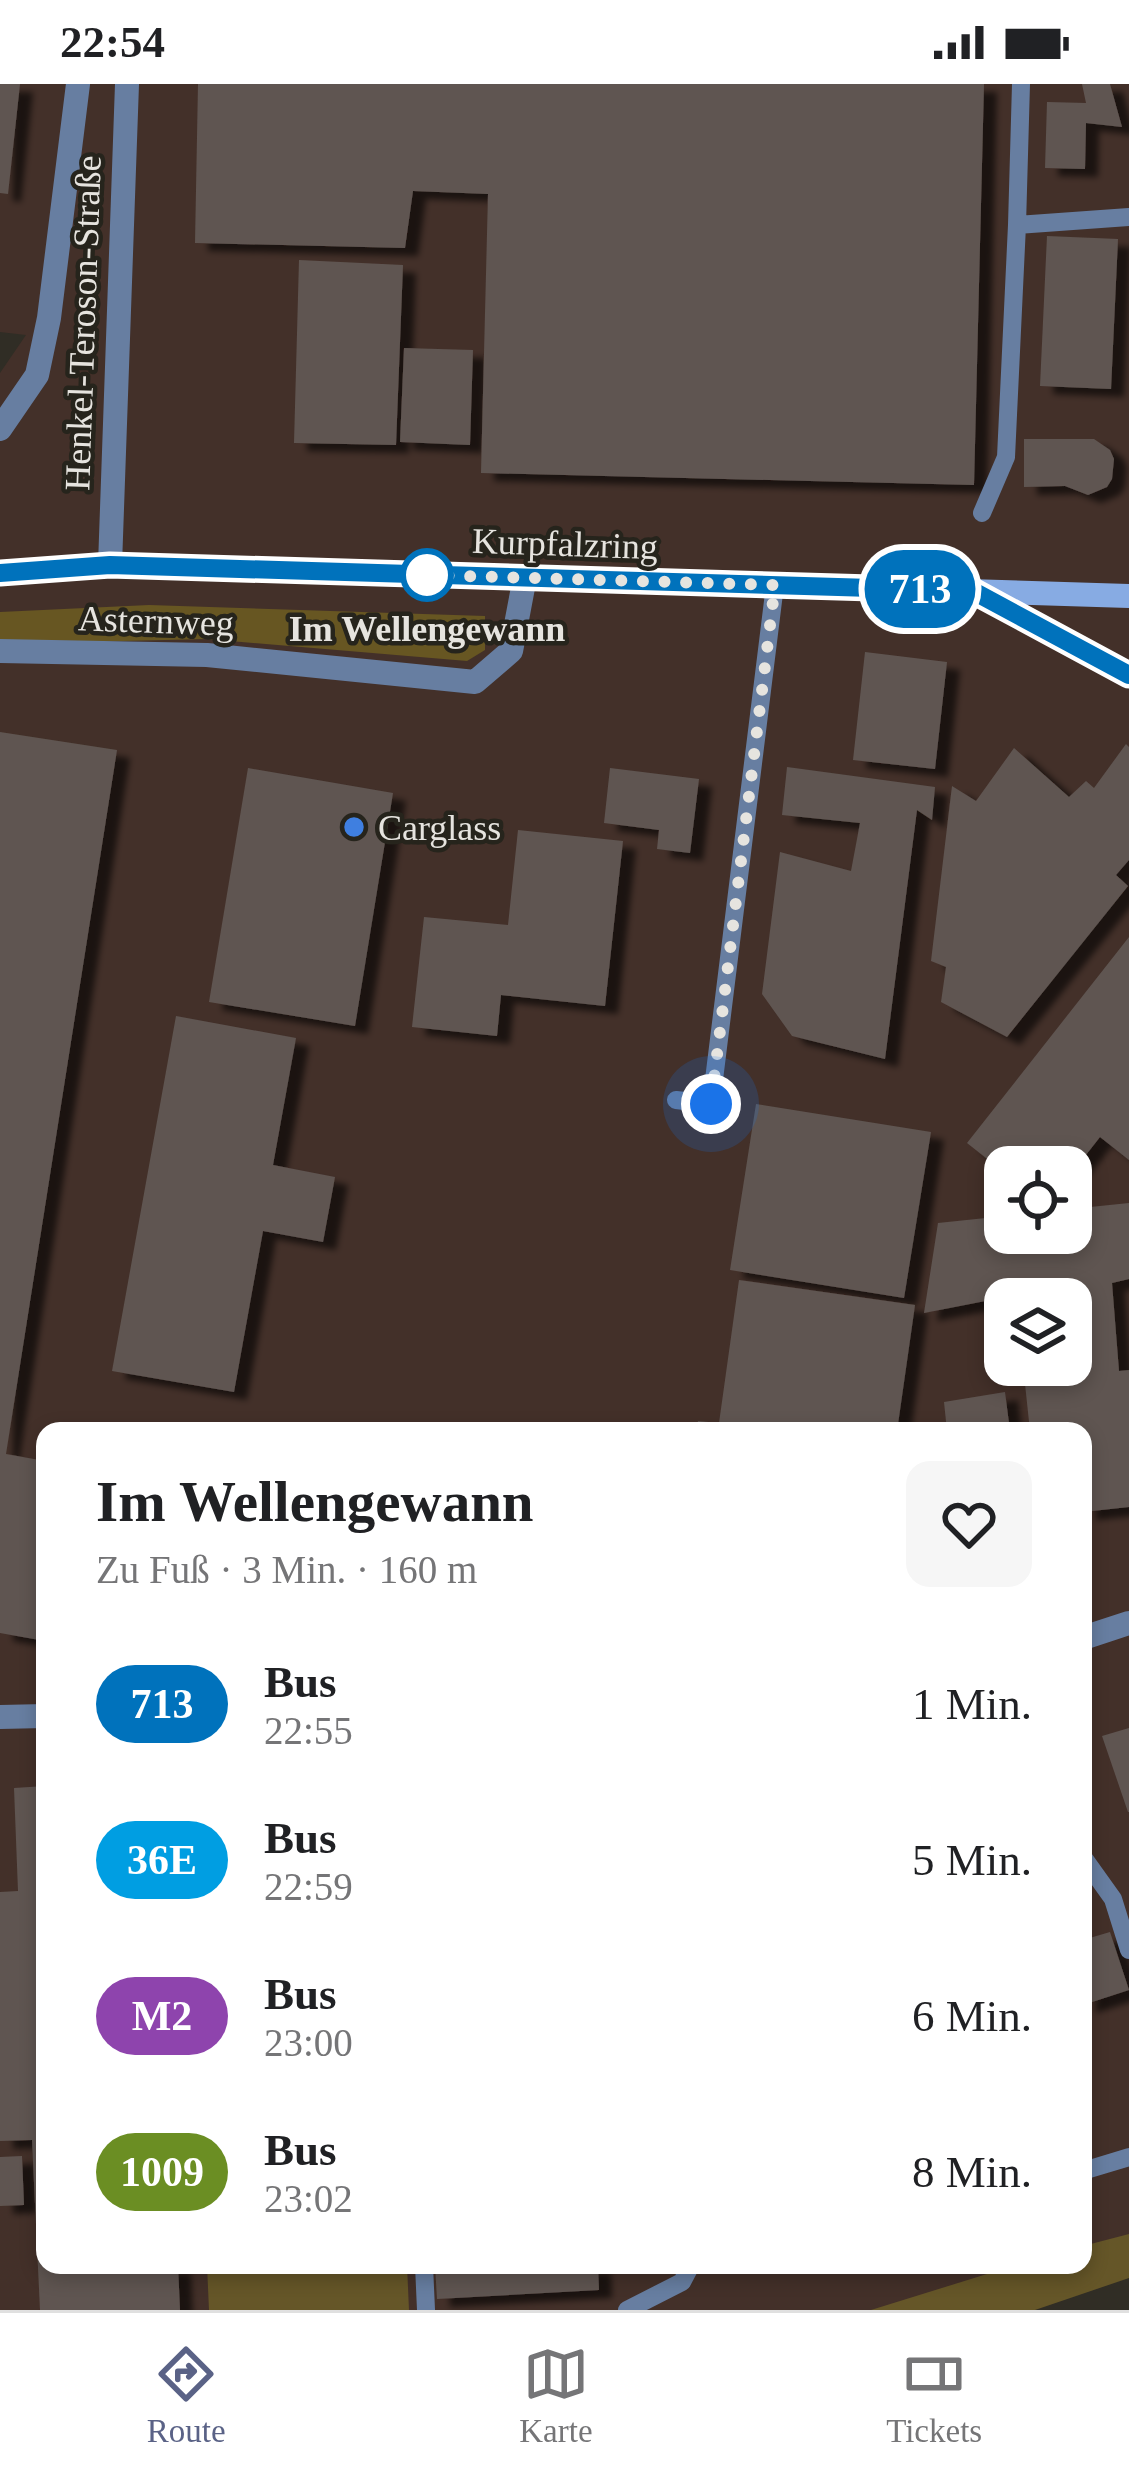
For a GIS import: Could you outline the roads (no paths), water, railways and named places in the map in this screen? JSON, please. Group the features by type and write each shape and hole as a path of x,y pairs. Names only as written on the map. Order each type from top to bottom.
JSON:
{"main road":[{"name":"Kurpfalzring","path":"0,573 110,565 1129,596"}],"street":[{"path":"0,429 38,375 50,318 78,84"},
{"name":"Henkel-Teroson-Straße","path":"110,565 127,84"},
{"name":"Asternweg","path":"0,651 207,655 475,682 511,651 525,578"},
{"path":"973,591 1129,675"},
{"path":"1092,1635 1129,1623"},
{"path":"0,1718 36,1716"}],"lane":[{"path":"982,513 1006,457 1021,84"},
{"path":"1017,225 1129,217"},
{"path":"676,1100 711,1104 775,585"},
{"path":"1092,1869 1113,1899 1129,1950"},
{"path":"1092,2168 1129,2157"},
{"path":"424,2274 426,2310"},
{"path":"627,2310 682,2282 686,2274"}],"place":[{"name":"Im Wellengewann","path":"427,575"},
{"name":"Carglass","path":"354,827"}]}
